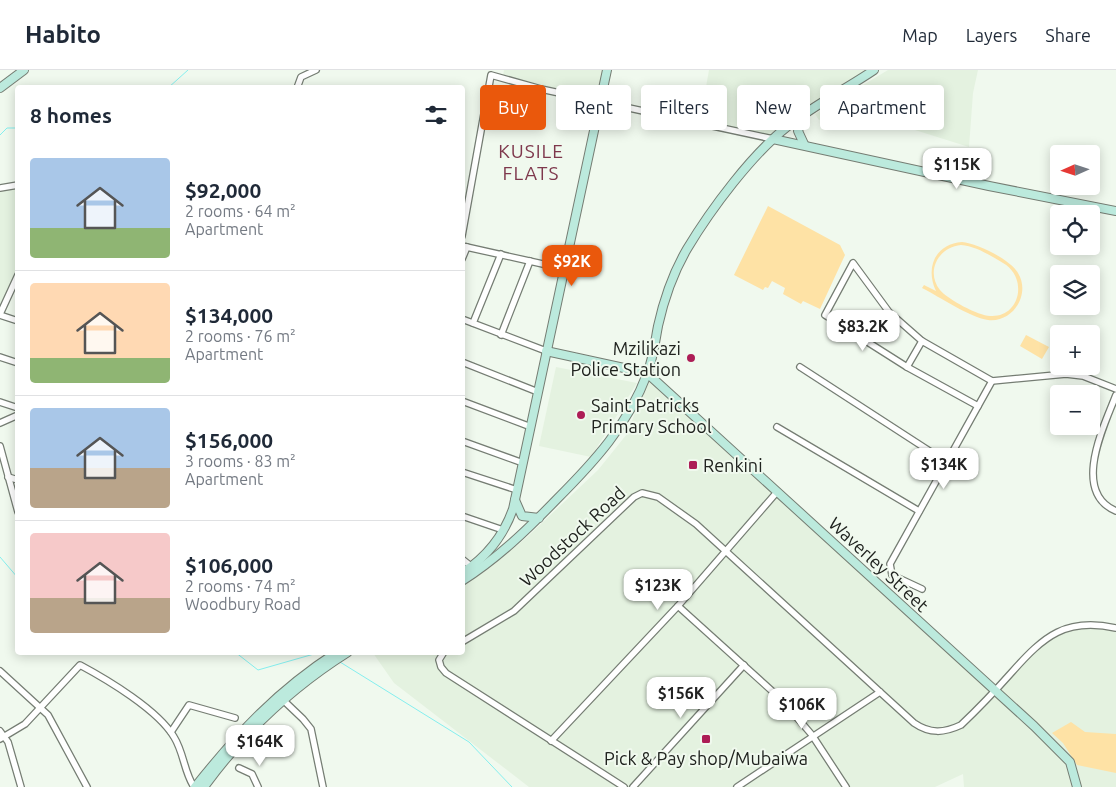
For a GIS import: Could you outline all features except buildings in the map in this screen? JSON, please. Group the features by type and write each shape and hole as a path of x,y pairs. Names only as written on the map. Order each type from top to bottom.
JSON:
{"street":[{"path":"0,88 24,70"},
{"path":"298,85 301,77 316,70"},
{"path":"604,85 607,70"},
{"path":"810,111 874,70"},
{"path":"465,219 491,75 556,91"},
{"path":"631,109 804,144 990,186 1116,211"},
{"path":"465,571 490,552 503,530 515,500 594,130"},
{"path":"465,579 492,560 539,518 605,448 623,422 647,373 663,307 680,261 719,203 773,139 785,130"},
{"path":"798,130 804,144"},
{"path":"0,188 15,186"},
{"path":"465,246 565,269"},
{"path":"473,324 501,254"},
{"path":"501,335 530,261"},
{"path":"978,406 907,367 825,315 853,263 889,312 922,341 992,381 1066,374 1083,376 1116,389"},
{"path":"15,289 0,314 15,320"},
{"path":"465,320 546,351 647,373"},
{"path":"907,367 922,341"},
{"path":"0,357 15,362"},
{"path":"465,363 538,392"},
{"path":"800,367 948,463"},
{"name":"Waverley Street","path":"647,373 995,690 1070,762 1077,787"},
{"path":"922,589 892,575 889,569 992,381"},
{"path":"1116,395 1097,444 1093,472 1098,496 1105,506 1116,511"},
{"path":"0,402 15,407"},
{"path":"465,402 531,427"},
{"path":"0,423 15,416"},
{"path":"777,427 920,511"},
{"path":"465,442 523,464"},
{"path":"0,446 15,502"},
{"path":"465,473 517,490"},
{"path":"8,477 15,479"},
{"path":"551,741 678,606 777,492"},
{"name":"Woodstock Road","path":"465,640 514,611 624,506 642,493 654,495 668,504 726,550"},
{"path":"515,500 522,516 539,518"},
{"path":"465,517 503,530"},
{"path":"726,550 922,729 938,732 961,725 1033,649 1056,632 1090,624 1116,628"},
{"path":"465,561 472,566"},
{"path":"678,606 782,700 812,736 846,787"},
{"path":"3,738 24,724 80,665 129,694 170,732 183,755 189,779 194,787 263,708 332,655"},
{"path":"204,787 236,747 282,699 344,655"},
{"path":"442,655 439,660 441,667 446,673 624,787"},
{"path":"633,787 744,665"},
{"path":"0,671 41,707 55,725 87,787"},
{"path":"737,787 880,692"},
{"path":"282,699 311,729 323,787"},
{"path":"170,732 189,705 234,718"},
{"path":"0,731 20,787"},
{"path":"239,768 252,774 258,787"}],"shaded area":[{"path":"504,70 605,70 602,85 556,85 556,88 503,76"},
{"path":"709,70 866,70 844,85 820,85 820,101 810,108 810,85 737,85 737,129 727,127 727,85 706,85"},
{"path":"888,70 978,70 973,93 969,147 915,130 944,130 944,85 863,85"},
{"path":"820,111 820,119 819,120 815,114"},
{"path":"741,130 778,130 769,136"},
{"path":"15,187 15,277 0,311 0,189"},
{"path":"768,206 840,245 845,255 820,309 803,301 801,304 783,294 785,288 772,281 768,288 765,287 763,290 734,275"},
{"path":"962,242 976,245 993,253 1014,268 1021,281 1022,290 1021,298 1012,312 997,320 980,318 922,288 924,285 936,291 933,282 932,266 939,252 953,244","holes":["961,245 988,254 1011,269 1016,277 1018,296 1009,311 1000,315 985,315 956,302 940,290 934,275 937,261 946,250"]},
{"path":"1026,335 1049,347 1042,359 1020,346"},
{"name":"Saint Patricks Primary School","path":"556,367 637,383 591,457 539,446"},
{"path":"648,378 995,692 1041,644 1065,630 1089,625 1116,630 1116,787 964,787 963,774 935,787 529,787 394,683 374,655 465,655 465,584 487,570 526,538 598,470 627,434"},
{"path":"1071,722 1085,732 1116,734 1116,773 1077,765 1063,743 1052,733"}],"waterway":[{"path":"171,85 188,70"},
{"path":"0,135 7,128 15,128"},
{"path":"0,557 15,574"},
{"path":"239,655 258,670 310,655"},
{"path":"340,662 469,742 512,787"}],"place":[{"name":"Mzilikazi Police Station","path":"691,358"},
{"name":"Saint Patricks Primary School","path":"581,415"},
{"name":"Renkini","path":"693,465"},
{"name":"Pick & Pay shop/Mubaiwa","path":"706,739"}],"district":[{"name":"KUSILE FLATS","path":"531,162"}]}
